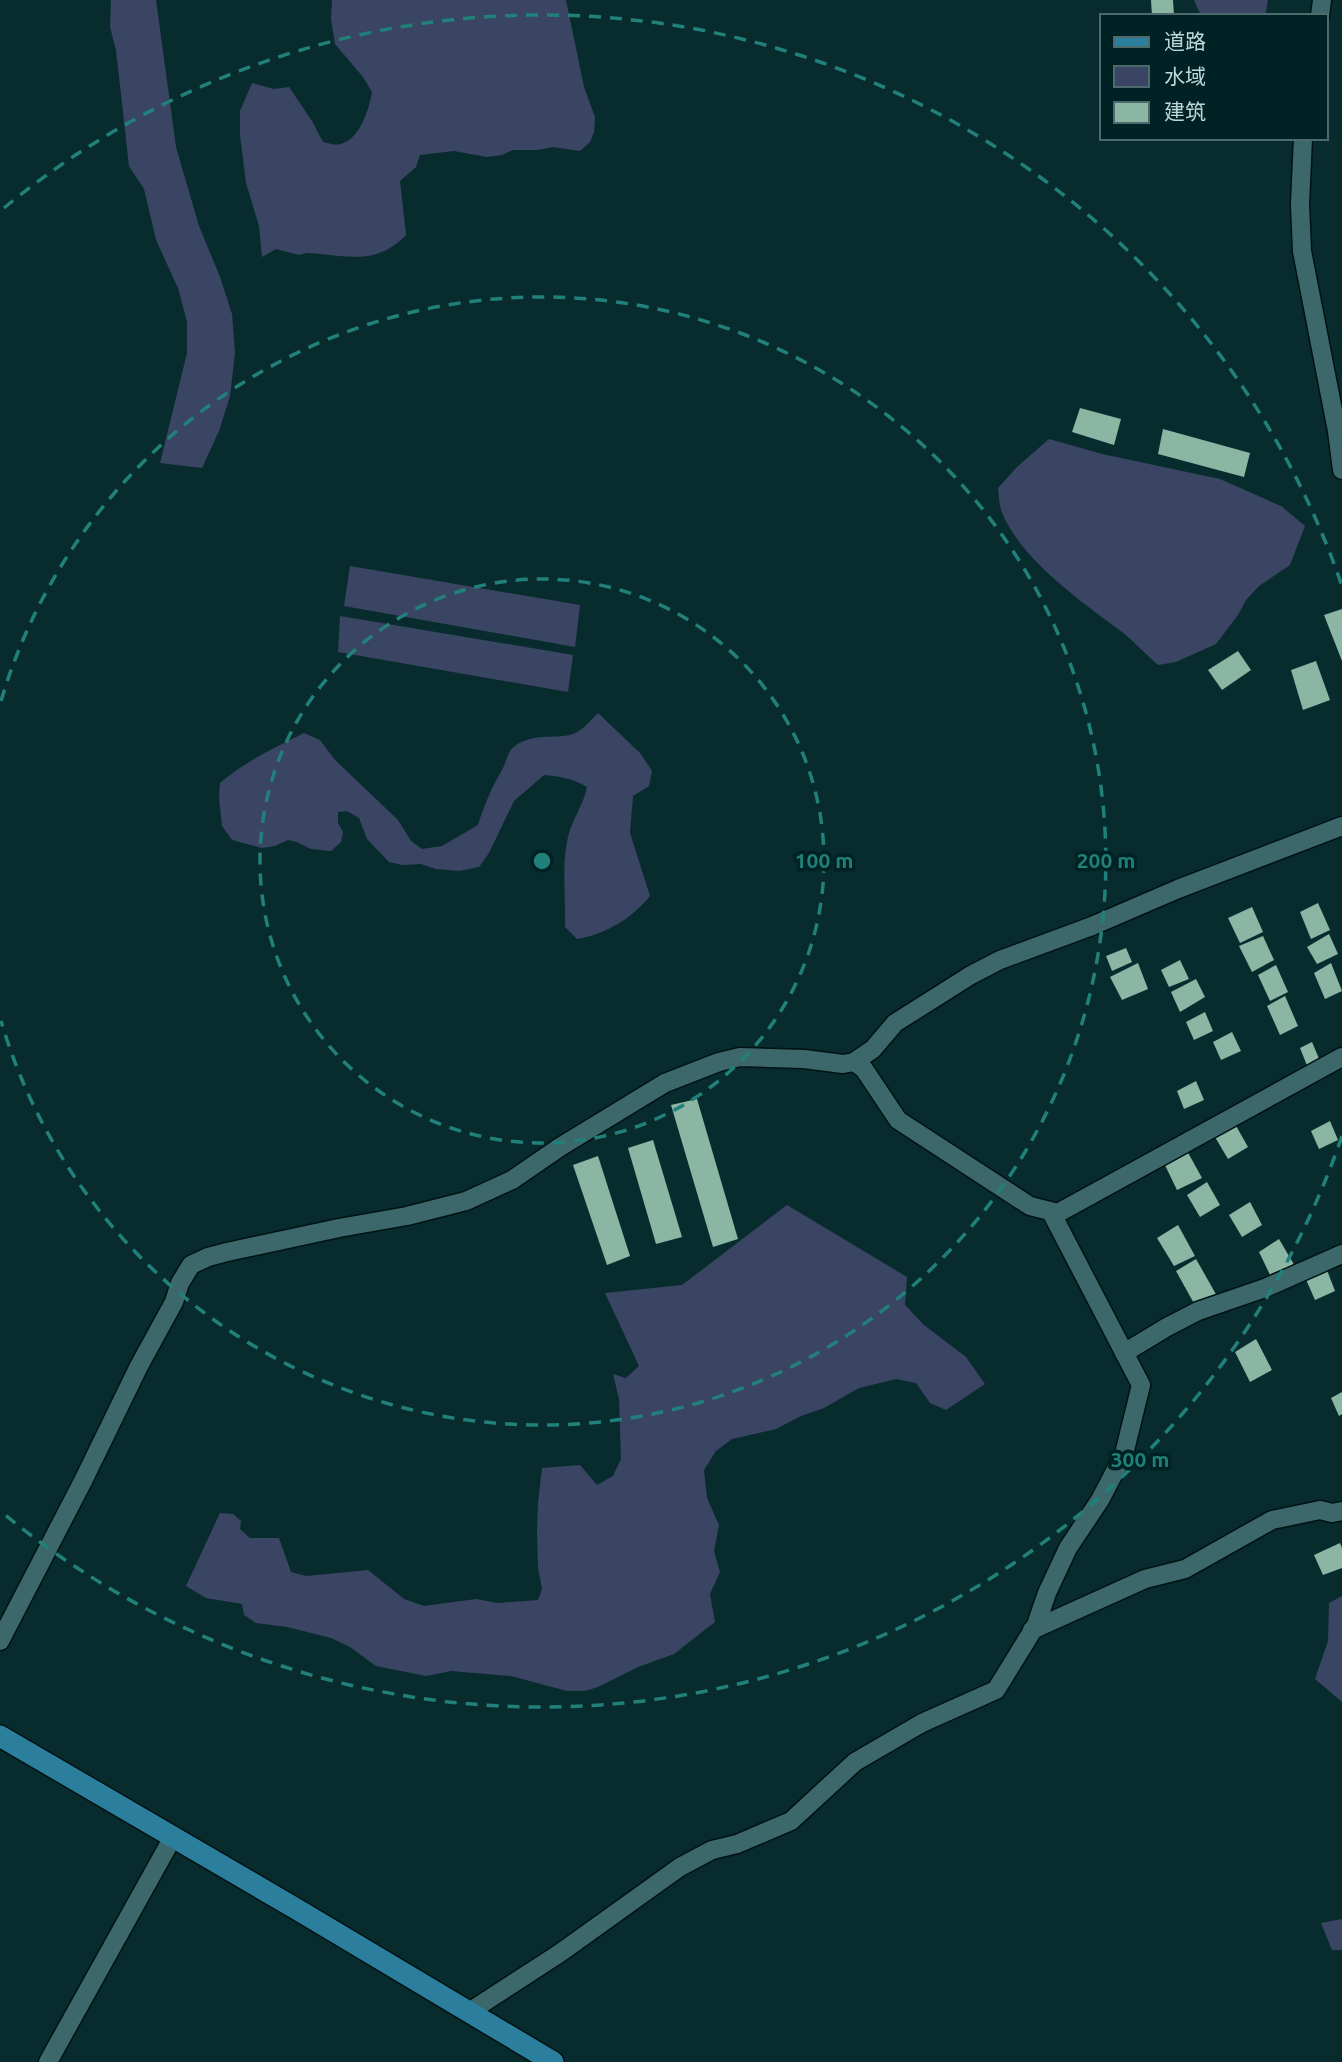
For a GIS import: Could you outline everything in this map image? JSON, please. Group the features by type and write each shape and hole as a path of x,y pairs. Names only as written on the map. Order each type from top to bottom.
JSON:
{"main road":[{"path":"0,1735 553,2062"}],"street":[{"path":"1303,140 1301,251 1337,431 1342,470"},
{"path":"0,1641 191,1265 227,1252 407,1216 466,1201 512,1180 560,1147 665,1083 719,1062 740,1056 843,1064 854,1062 873,1049 895,1023 1000,960 1342,826"},
{"path":"854,1062 864,1069 898,1120 1030,1206 1058,1213 1342,1057"},
{"path":"469,2012 560,1953 680,1867 712,1850 737,1844 791,1821 855,1762 922,1723 996,1690 1032,1630 1068,1548 1100,1500 1124,1454 1141,1385 1051,1212"},
{"path":"1124,1353 1198,1311 1265,1288 1342,1254"},
{"path":"1032,1630 1145,1579 1185,1569 1272,1520 1320,1510 1332,1513 1342,1511"},
{"path":"48,2062 173,1837"}],"water":[{"path":"111,0 156,0 176,147 199,226 232,314 235,353 230,396 219,431 202,468 160,463 187,353 187,322 178,288 156,240 144,189 129,166 116,50 110,27"},
{"path":"332,0 566,0 584,87 595,117 590,142 580,151 553,147 513,150 487,157 454,151 420,155 416,167 400,181 406,235 394,245 383,252 360,257 307,253 299,255 276,249 262,257 259,226 246,183 240,135 240,111 252,83 274,89 289,87 323,142 331,144 340,144 353,137 369,107 372,92 335,44 331,19"},
{"path":"1194,0 1268,0 1265,14 1200,14"},
{"path":"1049,439 1102,454 1220,479 1281,506 1305,526 1290,565 1259,586 1246,600 1216,644 1176,662 1158,665 1127,636 1039,565 1003,515 998,488"},
{"path":"350,566 580,605 575,647 344,606"},
{"path":"340,616 573,655 568,692 338,652"},
{"path":"598,713 640,753 652,771 649,786 633,796 630,833 650,896 635,912 617,924 588,937 577,939 565,927 564,868 567,844 587,787 572,780 544,775 514,801 489,853 479,867 459,871 389,862 367,839 359,818 347,811 338,812 338,823 343,832 341,842 331,851 311,849 288,840 262,848 232,840 222,826 220,783 250,761 304,733 320,740 335,760 398,820 411,841 422,849 442,846 478,825 514,747 530,739 573,734"},
{"path":"787,1205 907,1277 905,1305 924,1325 966,1357 985,1384 946,1410 930,1403 916,1383 896,1379 859,1388 824,1408 776,1429 732,1439 716,1451 704,1470 707,1498 719,1525 714,1551 720,1572 710,1594 715,1622 674,1654 585,1691 567,1691 511,1676 451,1671 426,1676 376,1666 350,1647 331,1638 287,1627 256,1623 244,1615 242,1604 206,1598 186,1586 220,1513 233,1514 241,1521 240,1529 250,1538 279,1538 291,1572 306,1576 368,1570 404,1599 424,1606 476,1599 498,1603 538,1600 542,1589 538,1568 537,1532 542,1468 580,1465 597,1485 613,1476 621,1459 619,1399 613,1374 626,1378 639,1366 605,1293 682,1285"},
{"path":"1342,1596 1342,1702 1315,1679 1328,1641 1329,1603"},
{"path":"1342,1919 1342,1950 1332,1950 1321,1923"}],"building":[{"path":"1151,0 1173,0 1174,14 1152,14"},
{"path":"1080,408 1121,419 1114,445 1072,432"},
{"path":"1163,429 1250,453 1244,477 1158,454"},
{"path":"1342,609 1342,661 1324,615"},
{"path":"1238,651 1251,670 1222,690 1208,670"},
{"path":"1316,661 1330,700 1303,710 1291,670"},
{"path":"1318,903 1330,930 1311,939 1300,912"},
{"path":"1252,907 1263,932 1240,943 1228,918"},
{"path":"1329,934 1338,954 1317,964 1307,947"},
{"path":"1263,936 1274,960 1252,972 1239,946"},
{"path":"1126,948 1132,962 1112,971 1106,956"},
{"path":"1180,960 1189,979 1169,987 1161,970"},
{"path":"1138,963 1148,989 1122,1000 1110,977"},
{"path":"1331,963 1342,991 1325,999 1314,973"},
{"path":"1276,965 1288,992 1270,1001 1258,975"},
{"path":"1196,979 1205,997 1180,1012 1171,992"},
{"path":"1285,996 1298,1026 1280,1035 1267,1006"},
{"path":"1205,1012 1213,1031 1194,1040 1186,1022"},
{"path":"1232,1032 1241,1051 1221,1060 1213,1042"},
{"path":"1312,1042 1320,1061 1308,1068 1300,1048"},
{"path":"1196,1081 1204,1100 1184,1109 1177,1091"},
{"path":"697,1099 738,1239 713,1247 671,1105"},
{"path":"1330,1121 1338,1140 1319,1149 1311,1131"},
{"path":"1235,1124 1248,1147 1228,1159 1215,1137"},
{"path":"653,1140 682,1237 656,1244 628,1148"},
{"path":"1186,1149 1202,1178 1177,1190 1163,1161"},
{"path":"598,1156 630,1256 607,1265 573,1165"},
{"path":"1207,1182 1220,1205 1200,1217 1187,1195"},
{"path":"1250,1202 1262,1225 1242,1237 1229,1215"},
{"path":"1178,1225 1195,1256 1174,1266 1157,1238"},
{"path":"1279,1239 1296,1268 1273,1281 1259,1252"},
{"path":"1196,1259 1217,1296 1196,1307 1176,1271"},
{"path":"1325,1265 1335,1291 1315,1300 1304,1275"},
{"path":"1256,1339 1272,1370 1250,1382 1235,1352"},
{"path":"1342,1392 1342,1414 1339,1416 1331,1398"},
{"path":"1340,1543 1342,1568 1323,1575 1314,1555"}]}
